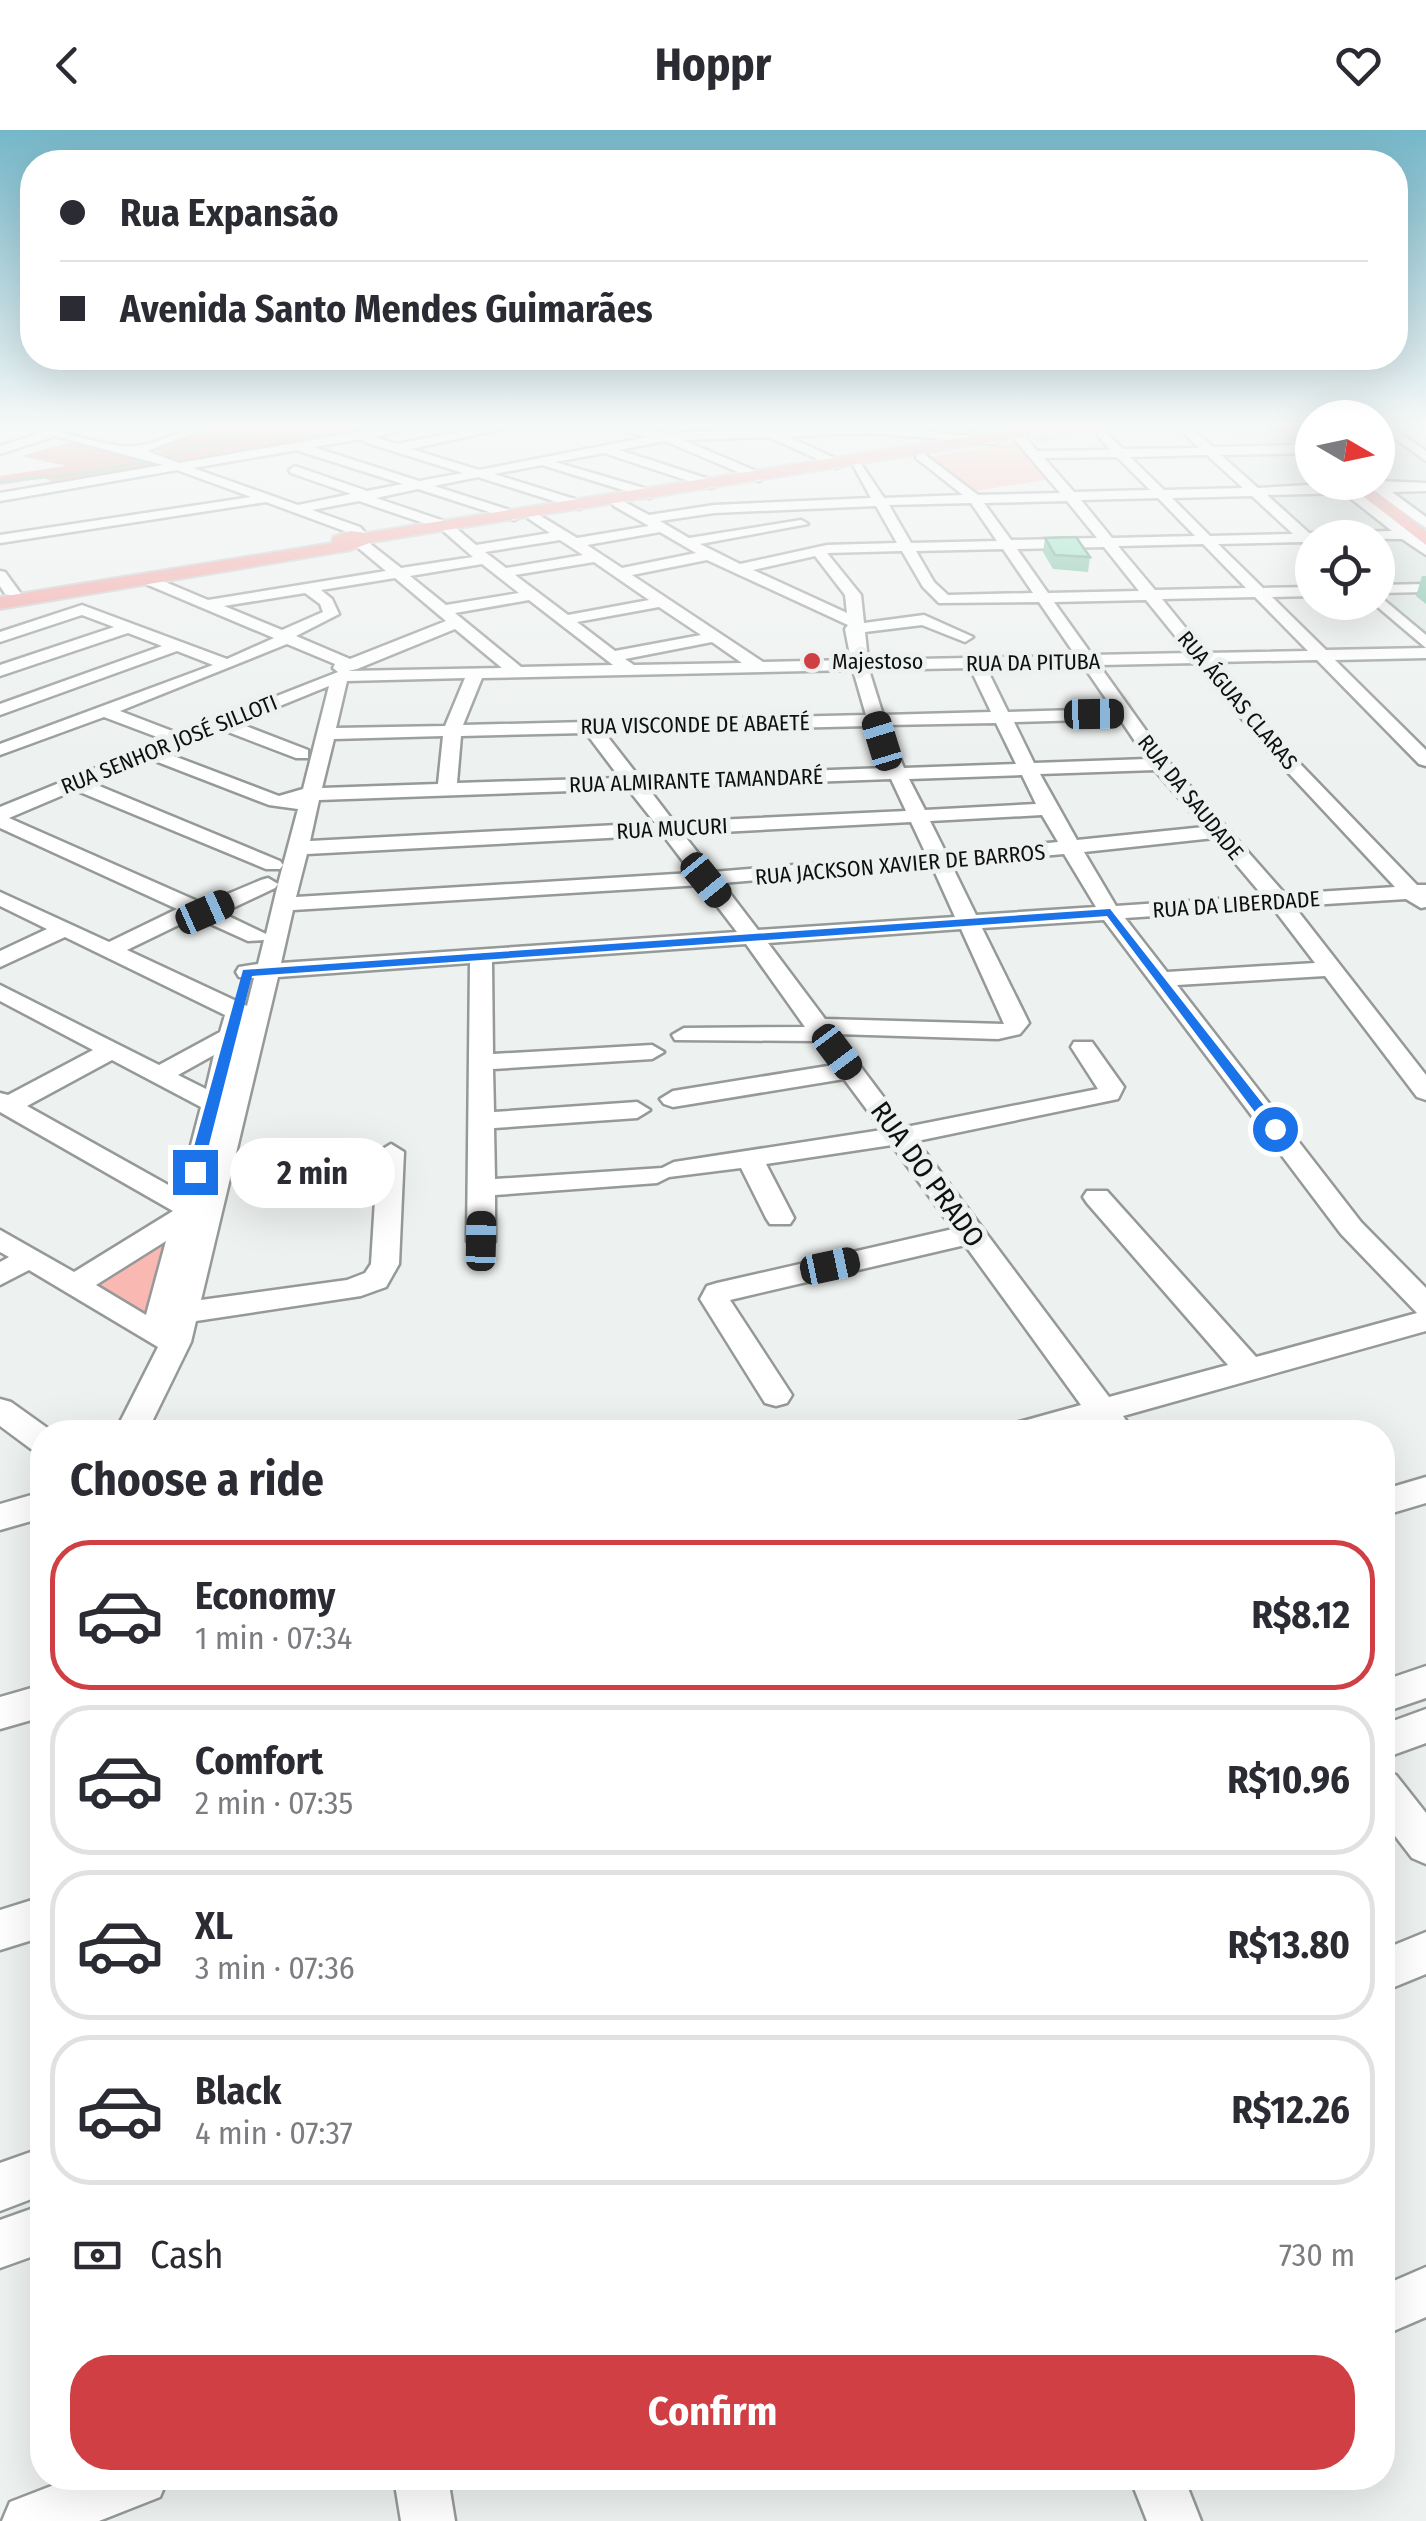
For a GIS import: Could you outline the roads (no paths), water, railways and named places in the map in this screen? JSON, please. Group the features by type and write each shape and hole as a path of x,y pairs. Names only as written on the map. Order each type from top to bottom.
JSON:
{"main road":[{"path":"4,598 365,538"},
{"path":"4,598 146,579 353,539"}],"street":[{"path":"350,538 400,572 517,672"},
{"path":"458,538 631,671"},
{"path":"204,605 579,538"},
{"path":"679,538 853,626 924,620 964,637"},
{"path":"687,542 715,538"},
{"path":"684,1035 820,1030 998,1032 1012,1029 1016,1023 896,772 876,720 860,667 853,596 812,538"},
{"path":"904,538 928,584 944,600 1295,591"},
{"name":"RUA DA SAUDADE","path":"1003,538 1160,764 1278,902 1426,1092"},
{"name":"RUA ÁGUAS CLARAS","path":"1104,538 1274,747 1421,897"},
{"path":"567,539 761,668"},
{"path":"1208,539 1426,760"},
{"path":"1395,539 1421,539"},
{"path":"738,569 823,550 1295,540"},
{"path":"618,572 709,555"},
{"path":"504,574 594,558"},
{"path":"0,575 4,598"},
{"path":"146,579 283,638 334,674"},
{"path":"0,750 228,665 331,614 327,602 308,588"},
{"path":"1395,589 1426,588"},
{"path":"445,610 533,595"},
{"path":"566,620 661,602"},
{"path":"0,637 82,610 228,665"},
{"path":"1395,615 1426,642"},
{"path":"136,1420 172,1330 274,885 296,848 302,754 334,674 459,622"},
{"path":"0,671 127,628"},
{"path":"614,656 714,637"},
{"path":"0,710 177,646"},
{"path":"0,649 30,661"},
{"path":"62,650 113,669"},
{"name":"RUA DA PITUBA","path":"334,674 860,667 1426,653"},
{"path":"976,664 1048,810 1110,912 1351,1228 1426,1306"},
{"path":"448,789 453,729 476,673"},
{"path":"172,1330 185,1212 234,1024 257,972 256,936 299,799 325,734 334,674"},
{"name":"RUA SENHOR JOSÉ SILLOTI","path":"0,817 334,674"},
{"name":"RUA SENHOR JOSÉ SILLOTI","path":"0,806 334,674"},
{"path":"80,681 133,700"},
{"path":"103,711 172,737"},
{"name":"RUA VISCONDE DE ABAETÉ","path":"325,734 1125,714"},
{"path":"222,722 302,754"},
{"name":"RUA DO PRADO","path":"590,726 753,938 1109,1420"},
{"path":"150,752 299,799"},
{"name":"RUA ALMIRANTE TAMANDARÉ","path":"299,799 448,789 1160,764"},
{"path":"75,783 274,885"},
{"name":"RUA MUCURI","path":"296,848 1048,810"},
{"path":"0,817 256,936"},
{"name":"RUA JACKSON XAVIER DE BARROS","path":"274,885 706,880 939,862 1218,832"},
{"path":"109,950 200,910 274,885"},
{"name":"RUA DA LIBERDADE","path":"257,972 1110,912 1421,897"},
{"path":"0,898 109,950 234,1024"},
{"path":"0,960 63,930"},
{"path":"481,957 481,1241"},
{"path":"1162,979 1331,969"},
{"path":"0,992 213,1104"},
{"path":"160,1075 234,1024"},
{"path":"482,1188 666,1173 899,1135 1108,1094 1111,1087 1083,1047"},
{"path":"4,1103 112,1050"},
{"path":"482,1062 652,1052"},
{"path":"673,1099 851,1070"},
{"path":"4,1103 185,1212"},
{"path":"482,1121 637,1110"},
{"path":"0,1239 74,1285 172,1330 376,1280 385,1264 391,1152"},
{"path":"750,1158 780,1218"},
{"path":"1096,1197 1250,1370"},
{"path":"74,1285 185,1212"},
{"path":"776,1395 715,1299 717,1292 972,1234"},
{"path":"0,1275 28,1258"},
{"path":"1115,1420 1250,1370 1426,1321"},
{"path":"0,1410 30,1432"},
{"path":"1395,1499 1426,1490"},
{"path":"0,1517 30,1508"},
{"path":"1395,1693 1426,1682"},
{"path":"0,1713 30,1704"},
{"path":"1395,1737 1426,1726"},
{"path":"1395,1804 1426,1845"},
{"path":"0,1930 30,1921"},
{"path":"1395,1966 1426,1953"},
{"path":"0,2188 30,2177"},
{"path":"0,2244 30,2233"},
{"path":"1395,2305 1426,2292"},
{"path":"28,2521 109,2490"},
{"path":"423,2490 428,2521"},
{"path":"1162,2490 1174,2521"}],"place":[{"name":"Majestoso","path":"812,661"}]}
